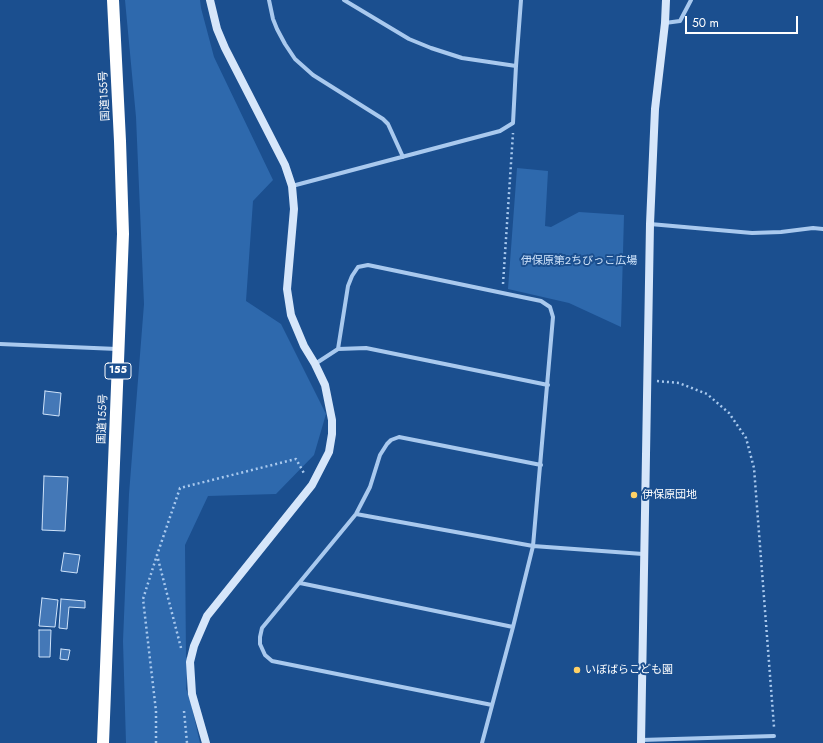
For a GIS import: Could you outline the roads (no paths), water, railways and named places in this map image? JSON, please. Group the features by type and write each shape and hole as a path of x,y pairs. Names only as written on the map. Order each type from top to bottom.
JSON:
{"highway":[{"name":"国道155号","path":"103,743 123,234 113,0"}],"street":[{"path":"206,743 192,694 190,662 194,646 207,616 305,495 319,473 329,452 332,434 332,420 326,385 304,346 291,315 287,289 294,209 292,186 285,165 225,48 217,29 210,0"},
{"path":"269,0 277,30 295,59 313,75 383,118 388,124 402,157"},
{"path":"344,0 409,39 431,48 462,58 516,66"},
{"path":"292,186 500,131 513,123 521,0"},
{"path":"666,0 656,109 650,224 643,554 641,742 774,736"},
{"path":"664,23 680,20 691,0"},
{"path":"650,224 752,232 781,232 813,228 823,229"},
{"path":"338,349 348,286 352,276 358,268 368,265 541,301 550,307 554,317 533,546 482,743"},
{"path":"0,344 119,349"},
{"path":"315,364 338,349 366,348 548,385"},
{"path":"492,705 272,661 264,655 260,644 260,636 262,628 356,514 370,487 380,455 391,440 399,438 541,465"},
{"path":"356,514 533,546 643,554"},
{"path":"300,583 513,627"}],"place":[{"name":"伊保原団地","path":"634,495"},
{"name":"いぼばらこども園","path":"577,670"}],"park label":[{"name":"伊保原第2ちびっこ広場","path":"579,261"}]}
